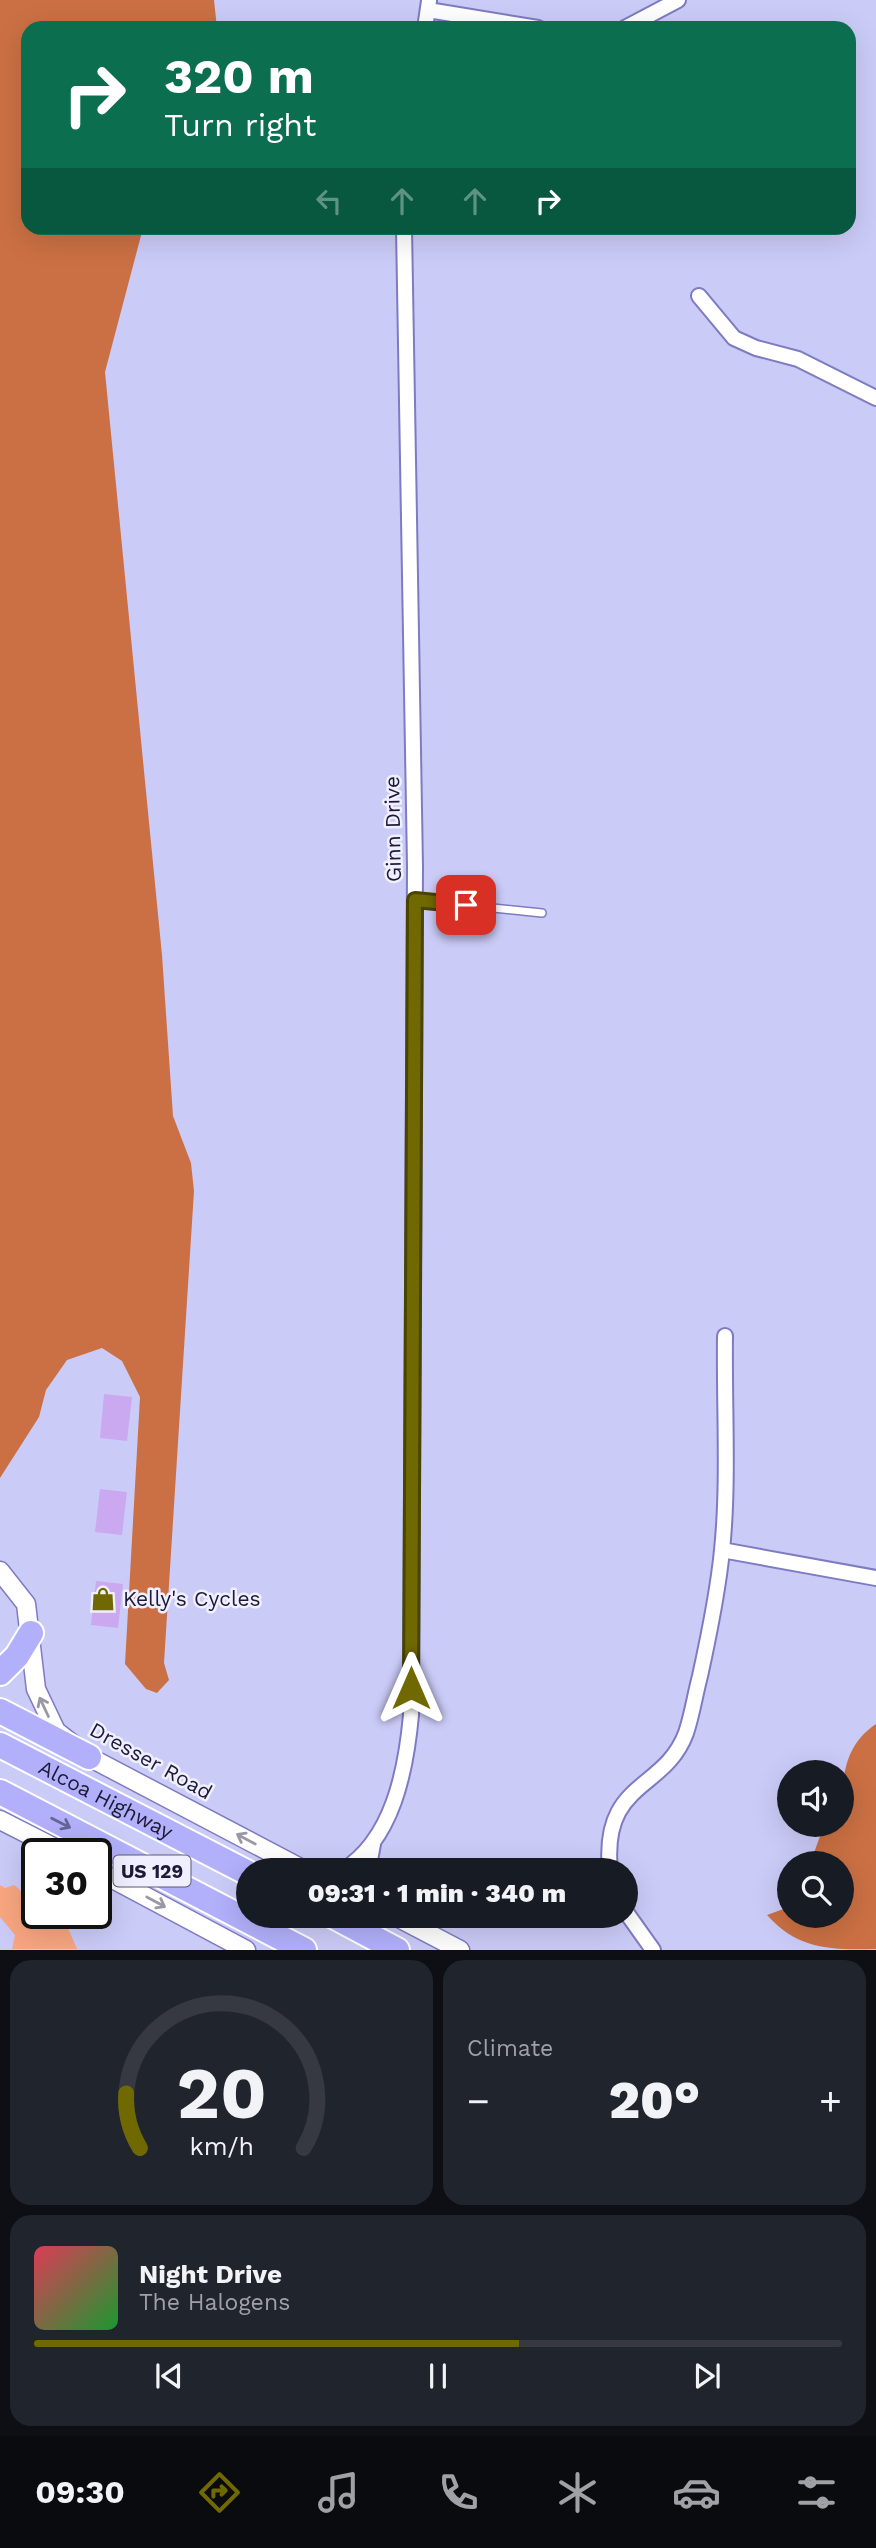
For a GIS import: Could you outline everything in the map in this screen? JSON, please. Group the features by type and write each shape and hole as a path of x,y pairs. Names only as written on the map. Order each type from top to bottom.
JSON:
{"highway":[{"path":"0,1673 18,1656 31,1633"},
{"path":"0,1711 89,1757"},
{"name":"Alcoa Highway","path":"0,1745 236,1867"},
{"name":"Alcoa Highway","path":"0,1792 304,1950"},
{"path":"356,1928 397,1950"}],"street":[{"path":"638,21 678,0"},
{"path":"428,5 505,21"},
{"name":"Ginn Drive","path":"370,1858 373,1842 402,1777 411,1715 415,900 404,235"},
{"path":"699,296 734,338 756,348 798,359 876,398"},
{"path":"610,1858 611,1828 619,1810 635,1788 679,1748 686,1732 705,1654 722,1549 725,1336"},
{"path":"722,1549 876,1578"},
{"name":"Dresser Road","path":"0,1571 26,1604 33,1673 42,1706 56,1731 89,1757 281,1858"},
{"path":"0,1820 35,1838"},
{"name":"Ginn Drive","path":"359,1858 373,1842"},
{"path":"112,1879 246,1950"},
{"path":"418,1928 460,1950"},
{"path":"637,1928 653,1950"}],"lane":[{"path":"415,900 542,913"}],"shaded area":[{"path":"0,0 214,0 216,21 21,21 21,235 141,235 105,372 162,955 173,1116 191,1163 194,1191 164,1663 169,1680 157,1693 146,1689 125,1664 140,1397 122,1361 102,1348 67,1360 46,1390 39,1417 0,1478"},
{"path":"876,1724 876,1949 830,1948 803,1941 780,1928 854,1928 854,1851 815,1851 820,1837 854,1837 854,1760 848,1760 864,1734"},
{"path":"0,1885 5,1888 14,1885 21,1891 21,1929 68,1929 77,1949 12,1949 15,1935 0,1917"},
{"path":"777,1911 777,1925 767,1915"}],"building":[{"path":"104,1394 132,1397 127,1441 100,1438"},
{"path":"100,1489 127,1492 122,1535 95,1532"},
{"path":"96,1581 123,1584 118,1628 91,1625"}],"place":[{"name":"Kelly's Cycles","path":"103,1599"}],"route":[{"path":"411,1688 415,900 466,905"}]}
